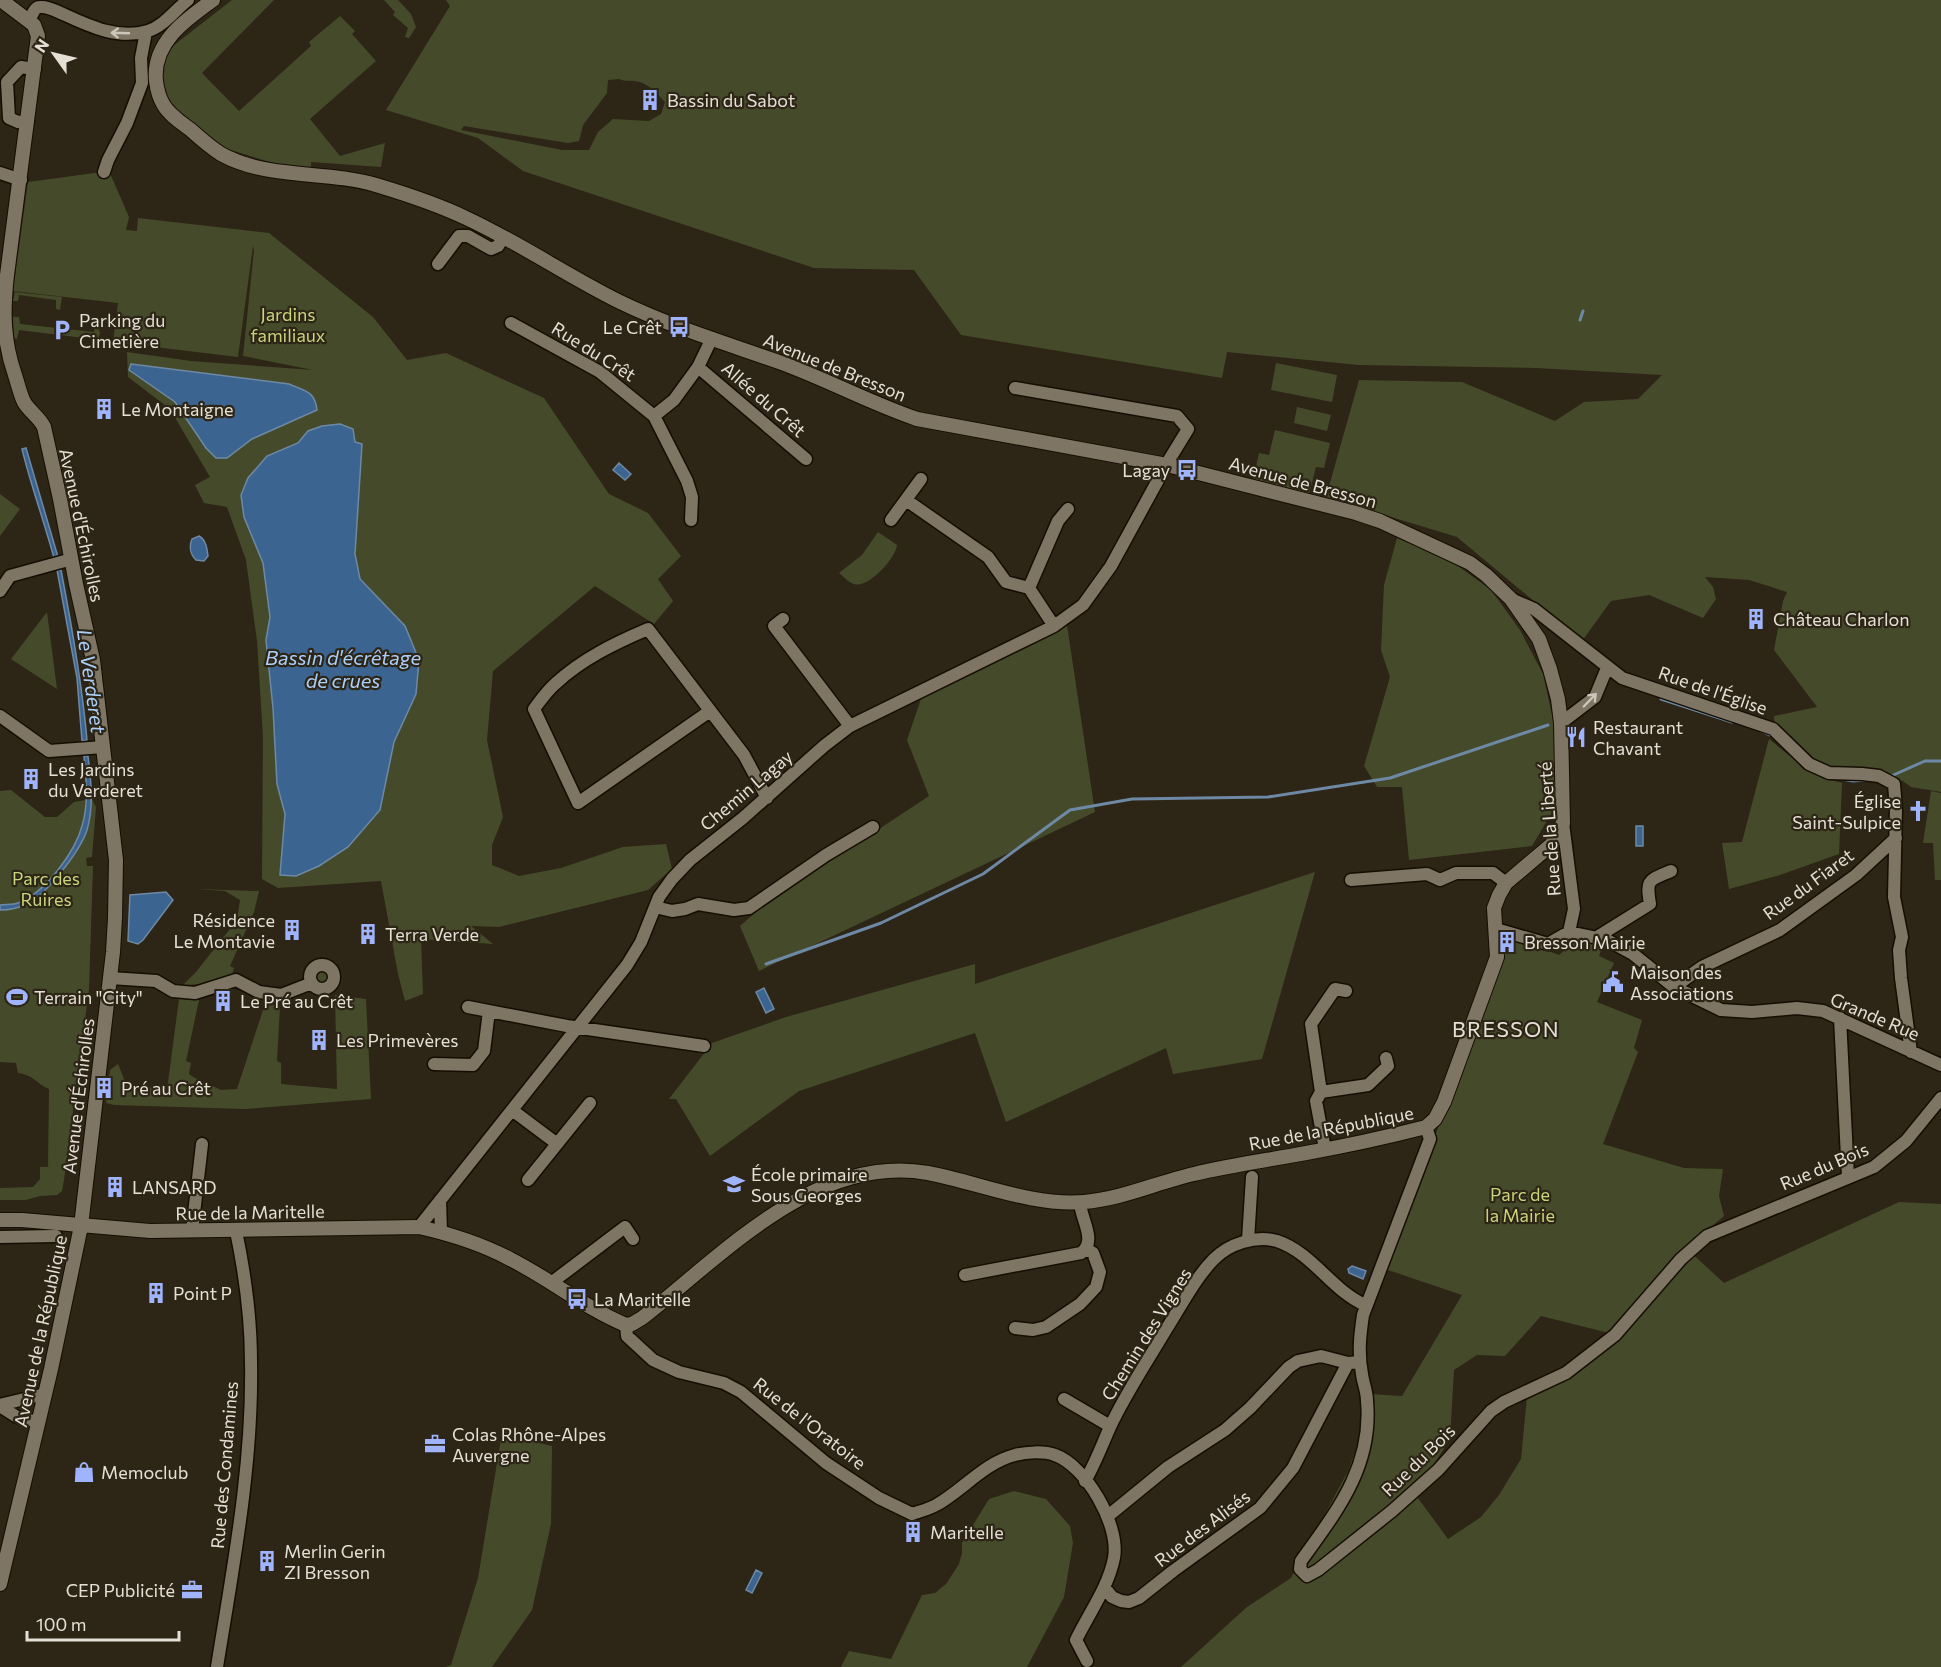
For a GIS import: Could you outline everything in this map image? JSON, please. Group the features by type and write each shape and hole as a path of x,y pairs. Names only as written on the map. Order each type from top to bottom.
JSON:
{"street":[{"path":"1,0 29,21 40,6 100,30 122,33 146,32 157,27 188,0"},
{"name":"Avenue de Bresson","path":"213,0 171,34 161,50 155,68 158,91 163,105 207,144 237,161 267,170 357,181 399,192 464,217 620,302 818,378 917,419 1167,465 1324,504 1380,521 1470,563 1511,598 1539,639 1558,699 1561,723"},
{"name":"Avenue d'Échirolles","path":"29,21 37,30 38,36 3,308 6,343 9,361 25,403 44,428 69,560 93,660 92,748 116,860 115,918 110,978 81,1226"},
{"path":"104,172 127,123 142,83 141,58 146,32"},
{"path":"28,122 18,122 9,118 7,82 21,67 34,69"},
{"path":"0,173 21,180"},
{"path":"438,264 459,236 468,236 491,249 498,246 503,238"},
{"name":"Rue du Crêt","path":"511,322 600,372 654,416 693,497 691,520"},
{"path":"654,416 674,400 698,367 712,338"},
{"name":"Allée du Crêt","path":"698,367 806,459"},
{"name":"Chemin Lagay","path":"419,1227 627,965 641,942 659,897 690,860 767,798 824,746 850,726 1054,626 1083,605 1111,566 1188,429 1177,416 1015,388"},
{"path":"891,520 921,479"},
{"path":"906,500 988,557 1006,582 1029,588 1054,626"},
{"path":"1029,588 1059,521 1068,509"},
{"path":"0,591 10,576 69,560"},
{"name":"Rue de l'Église","path":"1511,598 1534,609 1622,678 1773,729 1806,762 1829,773 1870,775 1894,784 1896,838 1894,897 1902,937 1899,950 1900,969 1911,1052"},
{"path":"783,619 774,626 850,726"},
{"path":"710,711 578,803 534,709 553,685 572,670 613,644 648,629 744,755 767,798"},
{"path":"1561,723 1595,697 1607,668"},
{"path":"0,716 49,751 92,748"},
{"name":"Rue de la Liberté","path":"1561,723 1563,823 1574,909 1569,932"},
{"name":"Rue de la République","path":"626,1325 642,1318 739,1241 785,1208 818,1189 864,1173 896,1170 928,1173 1047,1201 1080,1202 1120,1195 1194,1174 1426,1127 1435,1119 1444,1102 1497,957 1494,908 1506,883 1552,844 1563,823"},
{"path":"655,907 672,911 698,904 725,909 749,908 873,826"},
{"name":"Rue du Fiaret","path":"1674,987 1702,967 1780,930 1856,874 1896,838"},
{"path":"1597,937 1650,904 1647,885 1650,880 1671,871"},
{"path":"1351,880 1427,874 1440,880 1456,873 1493,873 1506,883"},
{"path":"1496,929 1548,944 1569,932"},
{"name":"Grande Rue","path":"1569,932 1607,940 1633,954 1674,987 1721,1010 1752,1012 1797,1008 1823,1011 1941,1065"},
{"path":"110,978 156,981 173,991 195,993 236,980 259,992 281,995 312,983"},
{"path":"1325,1149 1316,1101 1321,1092 1311,1024 1335,989 1346,991"},
{"path":"468,1008 567,1026 704,1046"},
{"path":"434,1064 473,1065 484,1051 489,1011"},
{"path":"1840,1018 1848,1177"},
{"path":"1321,1092 1368,1085 1388,1066 1386,1058"},
{"name":"Rue du Bois","path":"1426,1127 1430,1139 1365,1305 1354,1362 1367,1398 1368,1419 1361,1462 1334,1515 1301,1561 1300,1569 1307,1576 1318,1570 1392,1511 1438,1470 1491,1411 1504,1402 1566,1373 1615,1335 1681,1259 1707,1236 1874,1167 1906,1141 1941,1098"},
{"path":"528,1180 590,1103"},
{"path":"512,1110 556,1143"},
{"path":"192,1231 202,1144"},
{"path":"1252,1177 1248,1240 1275,1241 1291,1247 1314,1263 1344,1291 1365,1305"},
{"path":"440,1200 441,1232"},
{"path":"964,1275 1081,1253 1086,1250 1089,1239 1080,1212 1080,1202"},
{"path":"0,1213 18,1213 56,1219 81,1226"},
{"path":"0,1220 81,1226"},
{"name":"Rue de la Maritelle","path":"81,1226 150,1231 419,1227"},
{"name":"Avenue de la République","path":"0,1584 45,1394 81,1226"},
{"path":"419,1227 441,1232 496,1252 626,1325"},
{"path":"551,1283 625,1227 633,1239"},
{"name":"Rue des Condamines","path":"217,1667 235,1553 248,1441 251,1362 244,1276 236,1231"},
{"path":"0,1237 56,1236"},
{"name":"Chemin des Vignes","path":"1085,1481 1099,1455 1110,1426 1181,1305 1213,1260 1225,1250 1248,1240"},
{"path":"1015,1328 1033,1330 1046,1327 1080,1304 1096,1287 1100,1272 1093,1253 1086,1250"},
{"name":"Rue de l'Oratoire","path":"626,1325 627,1336 653,1360 679,1372 724,1383 741,1392 826,1463 879,1498 912,1514 938,1504 993,1464 1015,1455 1035,1452 1056,1455 1072,1466 1105,1508 1113,1535 1114,1555 1105,1588 1076,1640 1088,1661"},
{"path":"1108,1516 1168,1467 1225,1430 1250,1408 1289,1367 1298,1361 1321,1356 1354,1362"},
{"name":"Rue des Alisés","path":"1105,1588 1117,1600 1129,1602 1139,1598 1173,1570 1238,1526 1260,1508 1293,1468 1354,1362"},
{"path":"0,1405 45,1394"},
{"name":"Chemin des Vignes","path":"1064,1399 1110,1426"},
{"path":"0,1405 17,1417 38,1422"}],"green space":[{"path":"232,0 274,0 202,73 239,111 311,46 309,42 340,16 355,31 352,34 376,61 310,119 340,156 385,143 381,167 311,162 311,171 273,163 218,146 171,108 163,89 161,64 173,46"},
{"path":"384,0 398,0 411,14 416,27 409,38 405,37 408,28 393,15 395,12"},
{"path":"446,0 1941,0 1941,792 1911,787 1903,781 1860,771 1806,762 1775,727 1774,716 1817,707 1774,650 1783,601 1787,592 1749,580 1705,577 1713,587 1716,599 1703,618 1649,595 1611,601 1582,641 1457,537 1326,497 1359,380 1462,382 1555,421 1584,402 1638,399 1662,375 1536,368 1359,365 1227,352 1222,378 961,335 914,270 814,268 523,171 478,138 386,110 450,6","holes":["608,80 640,82 654,90 665,102 661,114 649,121 613,119 598,132 589,150 562,150 461,130 464,126 568,143 579,141 583,125 607,93"]},
{"name":"Jardins familiaux","path":"109,171 129,217 126,230 137,231 138,218 269,233 373,317 407,360 446,353 544,398 609,494 648,513 681,556 658,579 673,601 654,624 595,586 493,671 487,740 503,817 492,845 492,865 519,876 561,868 623,847 666,844 672,869 648,890 499,927 471,926 493,944 421,939 423,994 405,1001 381,881 278,888 262,879 263,737 257,641 246,560 227,507 204,503 195,485 210,477 170,409 128,377 127,352 191,361 313,370 243,356 253,246 238,357 113,342 118,303 13,291 28,182"},
{"path":"15,292 62,297 60,310 56,309 56,300 19,295 18,301 13,301"},
{"path":"13,317 19,317 20,324 94,332 95,324 98,325 100,333 97,347 92,346 92,339 19,330 17,339 14,338"},
{"path":"1276,363 1337,375 1332,402 1271,390"},
{"path":"1297,407 1331,415 1327,431 1294,423"},
{"path":"1275,430 1330,443 1324,468 1316,467 1309,494 1253,480 1259,453 1269,455"},
{"path":"0,494 20,509 0,536"},
{"path":"878,532 897,545 892,557 866,582 860,584 848,581 839,573 862,555"},
{"path":"1397,538 1450,560 1491,590 1520,630 1543,674 1557,738 1561,797 1532,846 1409,860 1402,787 1377,787 1364,766 1390,677 1381,650 1384,585"},
{"path":"47,612 57,689 11,659"},
{"path":"1067,625 1095,812 759,971 740,926 764,905 929,796 907,740 922,696"},
{"path":"1769,739 1811,771 1842,783 1839,854 1780,875 1729,889 1722,843 1742,842"},
{"name":"Parc des Ruires","path":"11,790 45,817 57,817 74,802 92,799 96,807 92,857 86,858 87,866 93,866 89,989 64,1180 62,1191 57,1195 26,1200 0,1200 0,1188 33,1187 40,1179 40,1167 48,1167 49,1089 28,1076 18,1073 16,1063 0,1062 0,791"},
{"path":"1931,791 1941,793 1941,880 1935,880 1933,843 1923,843"},
{"path":"1315,872 1262,1059 1173,1074 1166,1048 1006,1122 975,1033 799,1091 710,1156 676,1099 669,1099 712,1043 786,1017 975,964 975,984"},
{"path":"196,889 259,891 254,912 230,966 234,968 232,975 207,984 183,985 237,920 240,900 225,891"},
{"name":"Parc de la Mairie","path":"1510,937 1559,955 1577,940 1590,941 1602,948 1599,956 1614,963 1597,1002 1642,1020 1634,1048 1638,1052 1603,1144 1684,1168 1723,1169 1719,1196 1724,1216 1686,1248 1724,1283 1899,1202 1941,1204 1941,1667 1181,1667 1247,1607 1291,1578 1348,1471 1361,1435 1369,1394 1402,1396 1462,1295 1385,1269","holes":["1541,1316 1609,1333 1527,1397 1521,1459 1499,1495 1481,1517 1448,1539 1415,1494 1450,1439 1454,1370 1477,1355 1505,1356"]},
{"path":"319,970 325,970 329,977 325,984 319,984 315,980 315,974"},
{"path":"335,995 366,999 371,1099 245,1109 106,1103 110,1070 118,1064 126,1084 167,1090 179,999 199,1000 186,1061 191,1063 189,1074 193,1077 221,1090 237,1089 265,1004 280,1006 277,1061 281,1063 281,1084 337,1089"},
{"path":"503,1427 522,1439 552,1446 551,1524 532,1610 492,1667 446,1667 451,1665 478,1578"},
{"path":"1014,1491 1046,1499 1070,1526 1073,1543 1064,1597 1027,1667 841,1667 849,1651 891,1659 922,1595 935,1593 946,1584 959,1564 962,1543 989,1499"}],"water":[{"path":"131,364 289,384 311,395 317,410 252,439 227,458 216,458 206,448 175,402 129,370"},
{"name":"Bassin d'écrêtage de crues","path":"340,424 353,429 355,442 362,444 355,554 360,579 405,626 419,660 416,694 394,742 380,810 348,847 319,866 296,876 280,875 285,814 277,784 273,708 266,640 270,617 263,563 244,517 241,495 248,478 267,456 298,443 308,431 322,426"},
{"path":"26,448 58,557 54,558 29,476 22,449"},
{"path":"619,463 631,474 625,480 613,470"},
{"path":"199,536 205,542 207,550 208,556 204,561 196,560 191,550 192,539"},
{"path":"57,570 61,570 73,634 87,740 82,741 77,678"},
{"name":"Le Verderet","path":"84,756 88,756 91,802 89,821 83,839 62,871 35,899 21,907 0,910 0,905 18,903 38,890 58,870 73,848 86,809"},
{"path":"1636,826 1643,826 1643,846 1636,846"},
{"path":"166,892 173,900 143,940 138,944 128,941 130,895"},
{"path":"764,988 774,1009 766,1013 756,992"},
{"path":"1352,1266 1366,1271 1363,1279 1349,1273 1348,1269"},
{"path":"756,1570 762,1573 752,1593 746,1590"}],"waterway":[{"path":"1580,320 1583,311"},
{"path":"1661,699 1732,722"},
{"path":"766,964 881,923 983,874 1070,810 1132,799 1268,797 1390,778 1548,725"},
{"path":"1759,730 1774,737"},
{"path":"1889,777 1925,761 1941,761"},
{"path":"1842,779 1865,780"}],"place":[{"name":"Bassin du Sabot","path":"650,100"},
{"name":"Le Crêt","path":"679,327"},
{"name":"Parking du Cimetière","path":"62,330"},
{"name":"Le Montaigne","path":"104,409"},
{"name":"Lagay","path":"1187,470"},
{"name":"Château Charlon","path":"1756,619"},
{"name":"Restaurant Chavant","path":"1576,737"},
{"name":"Les Jardins du Verderet","path":"31,779"},
{"name":"Église Saint-Sulpice","path":"1918,811"},
{"name":"Résidence Le Montavie","path":"292,930"},
{"name":"Terra Verde","path":"368,934"},
{"name":"Bresson Mairie","path":"1507,942"},
{"name":"Maison des Associations","path":"1613,982"},
{"name":"Terrain \"City\"","path":"17,997"},
{"name":"Le Pré au Crêt","path":"223,1001"},
{"name":"Les Primevères","path":"319,1040"},
{"name":"Pré au Crêt","path":"104,1088"},
{"name":"École primaire Sous Georges","path":"734,1184"},
{"name":"LANSARD","path":"115,1187"},
{"name":"Point P","path":"156,1293"},
{"name":"La Maritelle","path":"577,1299"},
{"name":"Colas Rhône-Alpes Auvergne","path":"435,1444"},
{"name":"Memoclub","path":"84,1472"},
{"name":"Maritelle","path":"913,1532"},
{"name":"Merlin Gerin ZI Bresson","path":"267,1561"},
{"name":"CEP Publicité","path":"192,1590"}],"district":[{"name":"BRESSON","path":"1506,1028"}]}
